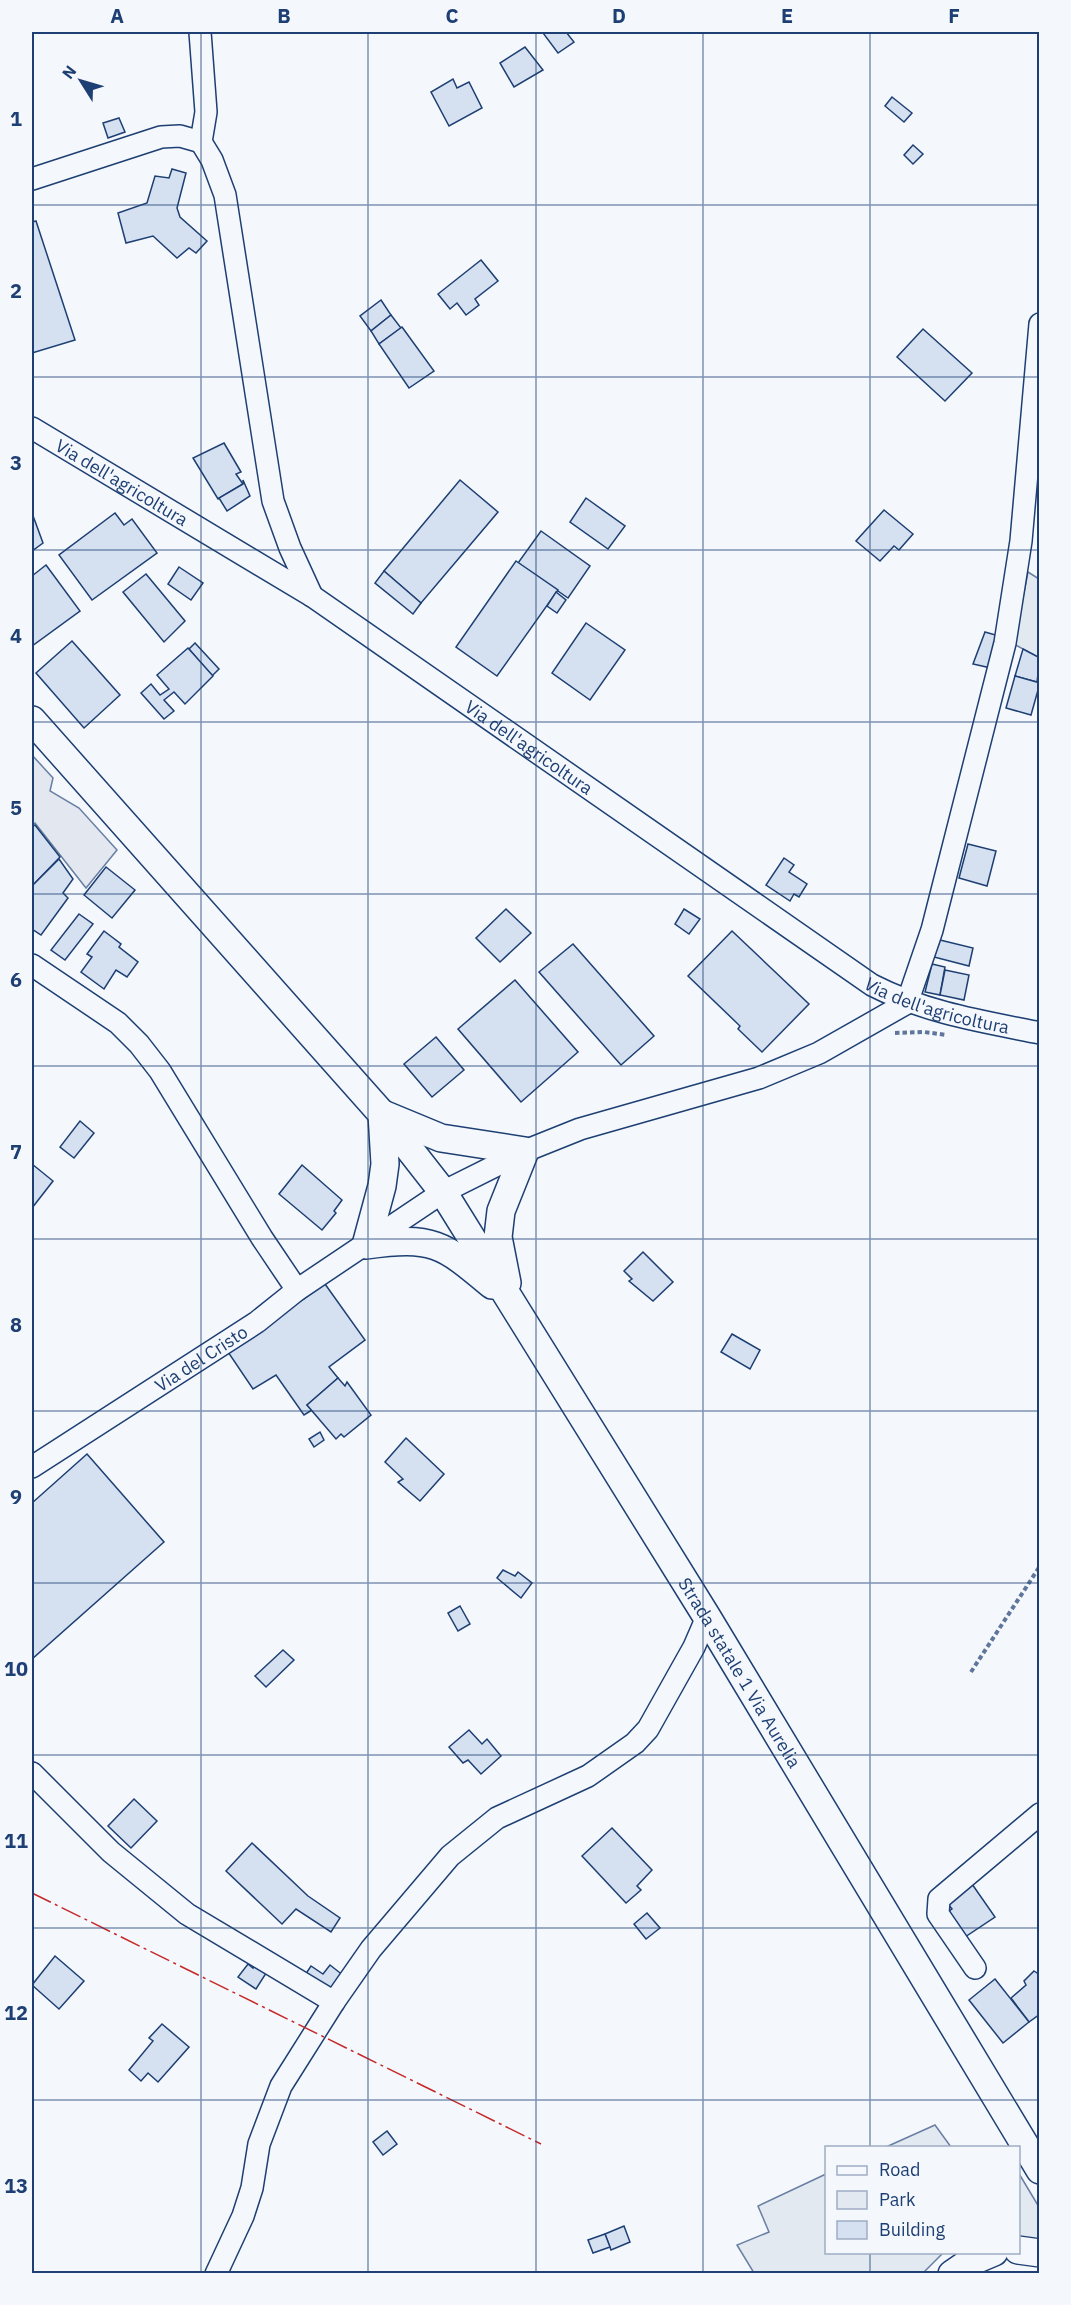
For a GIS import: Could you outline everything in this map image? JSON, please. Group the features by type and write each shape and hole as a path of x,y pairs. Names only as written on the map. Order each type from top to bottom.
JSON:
{"main road":[{"name":"Strada statale 1 Via Aurelia","path":"32,720 382,1114 443,1192 706,1617 966,2049"},
{"path":"382,1114 441,1138 525,1151 501,1210 498,1237 510,1299 451,1251 438,1245 402,1240 366,1245 382,1186 385,1164 382,1114"},
{"path":"966,2049 990,2105 1003,2146"},
{"path":"966,2049 1040,2170"},
{"path":"1020,2250 1040,2253"},
{"path":"936,2274 953,2254"},
{"path":"952,2274 968,2263 991,2254"}],"street":[{"path":"200,32 206,112 201,142 212,160 225,195 273,501 290,548 312,596"},
{"path":"32,179 161,137 180,136 201,142"},
{"path":"907,1003 932,930 1005,643 1032,488 1040,324"},
{"name":"Via dell'agricoltura","path":"32,428 312,596 872,985 907,1003 956,1017 1040,1034"},
{"path":"32,965 118,1023 140,1044 160,1071 262,1238 297,1290"},
{"name":"Via del Cristo","path":"32,1467 257,1322 297,1290 443,1192 525,1151 629,1113 759,1078 819,1053 907,1003"},
{"path":"216,2274 234,2238 252,2188 259,2144 268,2115 281,2086 334,2002 396,1918 450,1856 497,1818 588,1776 648,1730 694,1647 706,1617"},
{"path":"32,1773 111,1852 187,1914 334,2002"},
{"path":"975,1968 938,1914 939,1899 1040,1814"}],"path":[{"path":"971,1672 1040,1566"}],"green space":[{"path":"1028,572 1039,579 1039,658 1014,644"},
{"path":"935,2125 950,2146 888,2146"},
{"path":"825,2174 825,2254 942,2254 923,2273 754,2273 737,2245 769,2232 758,2206"},
{"path":"1020,2175 1039,2207 1039,2243 1020,2240"}],"shaded area":[{"path":"32,755 53,778 50,791 79,808 117,850 86,888 35,823 32,825"}],"building":[{"path":"566,32 574,42 558,53 543,33"},
{"path":"525,47 543,70 514,87 500,63"},
{"path":"453,79 457,88 469,82 482,108 449,126 431,92"},
{"path":"892,97 912,113 904,122 885,106"},
{"path":"119,118 125,132 108,138 103,123"},
{"path":"913,145 923,154 913,164 904,155"},
{"path":"172,169 186,173 177,208 180,217 207,241 196,253 189,248 177,258 153,236 126,243 118,213 147,203 155,176 169,178"},
{"path":"36,221 75,340 32,353 32,222"},
{"path":"481,260 498,281 475,299 479,305 466,315 457,303 450,309 438,294"},
{"path":"381,300 391,315 371,331 360,316"},
{"path":"391,315 401,328 379,344 371,331"},
{"path":"402,327 434,371 409,388 379,344"},
{"path":"923,329 972,373 945,401 897,357"},
{"path":"224,443 241,472 236,474 243,484 218,499 193,458"},
{"path":"243,480 250,496 227,511 219,498 243,484"},
{"path":"460,480 498,512 421,603 384,571"},
{"path":"586,498 625,526 608,549 570,522"},
{"path":"884,510 913,534 899,550 894,546 880,561 856,541"},
{"path":"32,513 43,543 32,551"},
{"path":"115,513 124,525 132,519 157,553 92,600 59,555"},
{"path":"541,531 590,566 568,598 518,563"},
{"path":"516,561 558,590 497,676 456,647"},
{"path":"46,565 80,611 32,646 32,576"},
{"path":"179,567 203,583 191,600 168,584"},
{"path":"384,571 421,603 413,614 375,583"},
{"path":"146,574 185,621 164,642 123,592"},
{"path":"556,592 566,600 557,613 547,606"},
{"path":"586,623 625,650 590,700 552,673"},
{"path":"985,632 999,636 991,668 973,664"},
{"path":"72,641 120,695 84,728 36,673"},
{"path":"195,643 219,669 212,676 189,649"},
{"path":"188,648 213,676 185,704 174,692 164,700 174,711 164,719 141,693 151,684 160,695 169,689 157,675"},
{"path":"1023,649 1040,658 1037,682 1015,676"},
{"path":"1015,676 1040,683 1031,715 1006,708"},
{"path":"35,825 60,857 32,886 32,827"},
{"path":"968,844 996,851 987,886 959,878"},
{"path":"784,858 794,865 789,872 807,884 799,897 794,894 790,901 766,885"},
{"path":"59,859 73,879 63,893 68,898 41,935 32,929 32,886"},
{"path":"106,867 135,890 112,918 84,895"},
{"path":"506,909 531,933 500,962 476,938"},
{"path":"684,909 700,919 689,934 675,924"},
{"path":"79,914 93,924 65,960 51,950"},
{"path":"104,931 121,944 119,947 138,962 127,977 116,970 104,989 81,972 92,957 87,954"},
{"path":"732,931 809,1004 762,1052 738,1029 740,1026 688,976"},
{"path":"940,940 973,948 969,966 934,957"},
{"path":"573,944 654,1036 621,1065 539,972"},
{"path":"932,964 945,967 940,995 925,992"},
{"path":"945,970 969,975 964,1000 940,995"},
{"path":"515,980 578,1052 521,1102 458,1029"},
{"path":"436,1037 464,1070 432,1097 404,1064"},
{"path":"80,1121 94,1133 74,1158 60,1147"},
{"path":"32,1164 53,1181 32,1208"},
{"path":"302,1165 342,1200 334,1211 336,1213 322,1230 279,1194"},
{"path":"643,1252 673,1282 653,1301 629,1281 632,1279 624,1271"},
{"path":"325,1284 365,1340 329,1367 338,1378 307,1405 312,1410 304,1415 276,1375 253,1389 228,1352"},
{"path":"732,1334 760,1350 750,1369 721,1352"},
{"path":"338,1378 345,1386 347,1382 371,1415 344,1437 341,1434 336,1439 307,1405"},
{"path":"320,1432 324,1440 314,1447 309,1439"},
{"path":"406,1438 444,1474 420,1501 398,1482 403,1479 385,1462"},
{"path":"87,1454 164,1542 32,1659 32,1503"},
{"path":"503,1570 515,1576 518,1572 532,1583 521,1598 497,1578"},
{"path":"460,1606 470,1624 458,1631 448,1613"},
{"path":"283,1650 294,1660 266,1687 255,1676"},
{"path":"469,1730 482,1744 487,1739 501,1756 481,1774 468,1760 463,1763 449,1747"},
{"path":"134,1799 157,1821 131,1848 108,1826"},
{"path":"612,1828 652,1870 637,1886 641,1890 626,1903 582,1856"},
{"path":"252,1843 308,1896 340,1918 331,1932 296,1909 282,1924 226,1871"},
{"path":"972,1884 995,1917 965,1937 948,1912 952,1909 946,1902"},
{"path":"647,1913 660,1928 646,1939 634,1924"},
{"path":"55,1956 84,1981 59,2009 32,1985"},
{"path":"258,1959 270,1967 256,1989 238,1977 248,1964 253,1968"},
{"path":"330,1965 344,1976 331,1992 305,1975 311,1966 323,1974"},
{"path":"1034,1971 1040,1975 1040,2014 1029,2022 1011,1998 1026,1985 1024,1981"},
{"path":"995,1979 1029,2022 1003,2043 969,2000"},
{"path":"162,2024 189,2047 158,2082 148,2073 141,2081 129,2070 153,2041 149,2038"},
{"path":"387,2131 397,2144 383,2155 373,2142"},
{"path":"624,2226 630,2242 611,2250 605,2234"},
{"path":"605,2234 610,2247 593,2253 588,2240"}],"power":[{"path":"32,1893 541,2144"}]}
